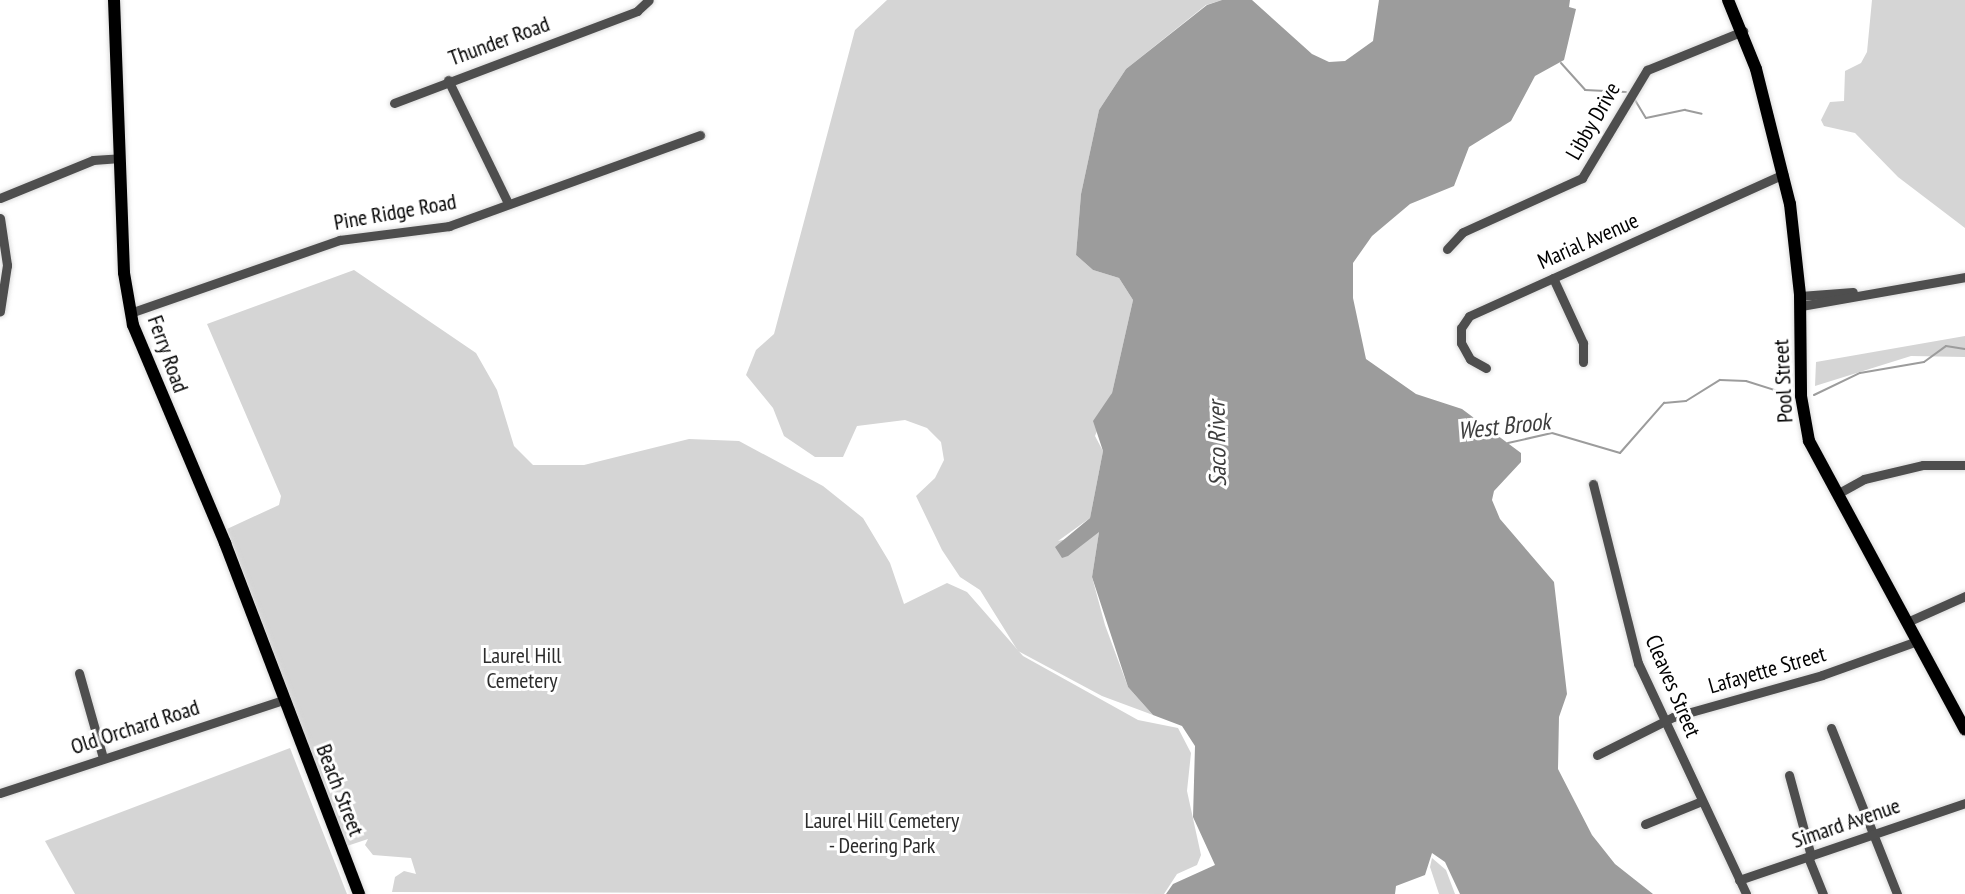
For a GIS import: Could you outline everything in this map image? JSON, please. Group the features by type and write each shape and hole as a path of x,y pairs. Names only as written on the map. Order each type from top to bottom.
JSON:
{"main road":[{"name":"Ferry Road","path":"114,0 120,158 130,313 283,700"},
{"name":"Pool Street","path":"1728,0 1743,31 1783,174 1801,301 1805,424 1837,494 1965,730"},
{"name":"Beach Street","path":"283,700 359,894"}],"street":[{"name":"Thunder Road","path":"394,103 448,80 637,11 649,0"},
{"name":"Libby Drive","path":"1447,249 1463,232 1582,178 1647,70 1743,31"},
{"path":"448,80 508,203"},
{"name":"Pine Ridge Road","path":"130,313 340,240 450,226 700,135"},
{"path":"0,198 93,160 120,158"},
{"name":"Marial Avenue","path":"1486,368 1463,348 1464,320 1783,174"},
{"path":"0,218 7,265 0,311"},
{"path":"1801,301 1965,277"},
{"path":"1553,278 1583,343 1583,362"},
{"path":"1837,494 1864,479 1923,465 1965,465"},
{"name":"Cleaves Street","path":"1593,484 1635,654 1746,894"},
{"path":"1908,622 1965,596"},
{"name":"Lafayette Street","path":"1597,755 1666,722 1917,641"},
{"path":"79,673 103,758"},
{"name":"Old Orchard Road","path":"0,793 283,700"},
{"path":"1831,728 1870,836 1897,894"},
{"path":"1789,775 1809,856 1823,894"},
{"path":"1645,824 1702,801"},
{"name":"Simard Avenue","path":"1739,880 1965,803"}],"green space":[{"path":"887,0 1222,0 1206,5 1126,69 1099,110 1081,194 1076,255 1093,270 1119,278 1133,300 1112,393 1095,436 1103,451 1090,518 1058,541 1099,532 1092,577 1105,625 1128,687 1153,715 1102,696 1018,651 980,590 960,577 942,550 916,496 935,478 944,460 941,442 927,428 905,420 857,426 843,457 815,457 784,436 773,408 746,375 756,350 774,334 855,30"},
{"path":"1872,0 1965,0 1965,228 1898,177 1855,133 1824,126 1821,120 1830,102 1844,101 1845,71 1861,63 1867,52"},
{"name":"Laurel Hill Cemetery","path":"354,270 476,353 497,390 514,446 533,465 584,465 689,439 739,441 823,486 863,518 890,563 904,604 947,583 967,592 1023,656 1138,720 1178,728 1191,753 1187,791 1201,855 1197,865 1177,874 1164,894 392,892 395,877 404,871 416,874 411,858 373,855 365,845 368,839 347,846 227,529 279,505 281,496 207,324"},
{"path":"1965,336 1965,357 1911,356 1815,386 1816,362"},
{"path":"290,748 347,894 75,894 45,841"},
{"path":"1432,858 1446,870 1455,894 1439,894 1430,867"}],"water":[{"name":"Saco River","path":"1222,0 1252,0 1312,54 1329,62 1345,61 1373,41 1379,0 1570,0 1569,7 1576,9 1564,60 1535,76 1511,121 1469,147 1454,186 1410,204 1372,236 1353,263 1353,298 1366,359 1416,394 1462,409 1521,453 1521,462 1494,491 1492,500 1500,519 1554,582 1567,694 1559,717 1558,769 1592,835 1615,864 1653,894 1460,894 1445,862 1432,853 1425,875 1396,886 1395,894 1166,894 1173,884 1215,865 1193,817 1195,746 1182,726 1153,715 1128,687 1092,577 1099,532 1068,556 1062,558 1055,547 1090,518 1103,451 1093,421 1112,393 1133,300 1119,278 1093,270 1076,255 1081,194 1099,110 1126,69 1207,5"}],"waterway":[{"path":"1561,63 1585,90 1626,92"},
{"path":"1635,100 1646,118 1685,110 1702,114"},
{"name":"West Brook","path":"1814,395 1860,373 1924,362 1946,346 1965,349"},
{"name":"West Brook","path":"1508,443 1552,433 1620,453 1664,403 1686,401 1720,380 1746,381 1787,394"}],"park label":[{"name":"Laurel Hill Cemetery - Deering Park","path":"882,832"}]}
